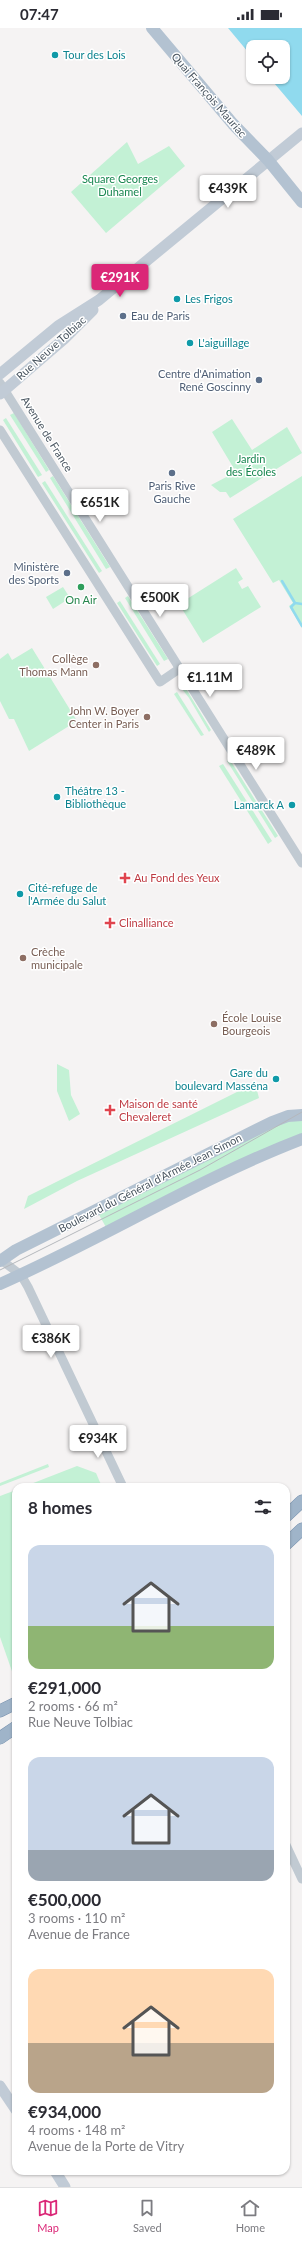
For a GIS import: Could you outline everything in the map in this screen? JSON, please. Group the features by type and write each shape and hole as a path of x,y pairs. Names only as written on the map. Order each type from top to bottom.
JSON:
{"highway":[{"path":"290,1512 302,1501"},
{"path":"290,1540 302,1529"},
{"path":"0,1734 12,1729"},
{"path":"0,1738 12,1730"}],"main road":[{"name":"Quai François Mauriac","path":"152,28 233,124 268,160 302,202"},
{"name":"Rue Neuve Tolbiac","path":"0,374 58,326 99,300 302,133"},
{"name":"Rue Neuve Tolbiac","path":"2,389 67,336 73,328 92,310 99,300"},
{"name":"Boulevard du Général d'Armée Jean Simon","path":"0,1260 16,1250 272,1122 288,1116 302,1115"},
{"path":"0,1284 247,1163 302,1139"},
{"path":"0,2086 12,2104"},
{"path":"58,2175 65,2187"}],"street":[{"name":"Avenue de France","path":"2,389 302,863"},
{"path":"0,430 160,682 179,669"},
{"path":"0,1260 21,1275 120,1483"},
{"path":"290,1854 302,1879"}],"green space":[{"name":"Square Georges Duhamel","path":"127,142 138,164 169,146 185,166 106,233 71,192"},
{"path":"14,413 49,470 46,472 10,415"},
{"path":"6,418 42,475 38,477 3,420"},
{"name":"Jardin des Écoles","path":"232,419 252,450 287,427 302,453 230,498 226,492 220,492 211,485 236,472 212,432"},
{"path":"53,476 110,567 106,569 50,478"},
{"path":"302,476 302,628 289,606 293,603 279,580 273,583 233,519"},
{"path":"45,481 102,571 99,573 42,483"},
{"path":"236,568 243,579 238,582 242,589 248,586 261,607 203,643 179,604"},
{"path":"63,587 70,598 53,609 46,597"},
{"path":"128,596 168,659 164,661 125,598"},
{"path":"120,601 160,664 157,666 117,603"},
{"path":"32,648 77,721 29,751 14,719 9,719 0,701 0,659 8,653 12,660"},
{"path":"185,687 211,730 209,732 182,689"},
{"path":"177,692 204,735 201,736 174,694"},
{"path":"230,760 278,836 275,838 227,761"},
{"path":"223,764 272,841 268,844 219,766"},
{"path":"57,1064 69,1070 71,1095 80,1114 69,1121 57,1091"},
{"path":"255,1083 259,1098 77,1181 24,1209 28,1196"},
{"path":"302,1120 302,1135 107,1229 98,1213 276,1123"},
{"path":"48,1464 49,1467 0,1486 0,1483"},
{"path":"77,1466 96,1473 100,1483 33,1483"},
{"path":"12,1492 12,1671 0,1637 0,1496"}],"water":[{"path":"228,28 302,28 302,116 275,84 290,84 290,40 246,40 246,50"}],"waterway":[{"path":"282,581 295,603 302,604"},
{"path":"295,603 291,607 302,626"}],"tram line":[{"path":"0,1270 200,1170 302,1112"}],"place":[{"name":"Tour des Lois","path":"55,55"},
{"name":"Les Frigos","path":"177,299"},
{"name":"Eau de Paris","path":"123,316"},
{"name":"L'aiguillage","path":"190,343"},
{"name":"Centre d'Animation René Goscinny","path":"259,380"},
{"name":"Paris Rive Gauche","path":"172,473"},
{"name":"Ministère des Sports","path":"67,573"},
{"name":"On Air","path":"81,587"},
{"name":"Collège Thomas Mann","path":"96,665"},
{"name":"John W. Boyer Center in Paris","path":"147,717"},
{"name":"Théâtre 13 - Bibliothèque","path":"57,797"},
{"name":"Lamarck A","path":"292,805"},
{"name":"Au Fond des Yeux","path":"125,878"},
{"name":"Cité-refuge de l'Armée du Salut","path":"20,894"},
{"name":"Clinalliance","path":"110,923"},
{"name":"Crèche municipale","path":"23,958"},
{"name":"École Louise Bourgeois","path":"214,1024"},
{"name":"Gare du boulevard Masséna","path":"276,1079"},
{"name":"Maison de santé Chevaleret","path":"110,1110"}]}
